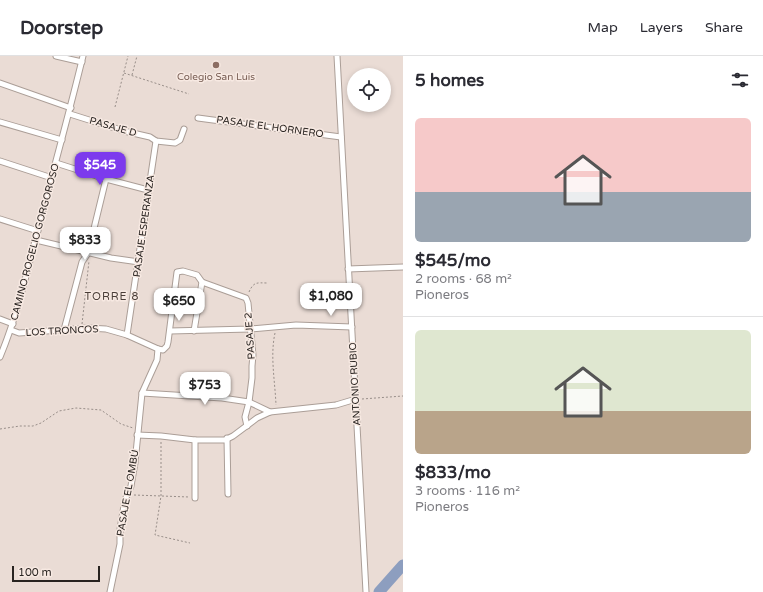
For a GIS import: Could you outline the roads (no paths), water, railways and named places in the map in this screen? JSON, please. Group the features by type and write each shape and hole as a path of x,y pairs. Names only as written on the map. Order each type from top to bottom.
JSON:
{"street":[{"path":"56,56 82,62"},
{"name":"CAMINO ROGELIO GORGOROSO","path":"0,357 13,324 70,114 84,56"},
{"name":"ANTONIO RUBIO","path":"337,56 366,592"},
{"path":"0,83 71,108"},
{"name":"PASAJE D","path":"70,114 124,131 150,137 156,141 178,142 184,130"},
{"name":"PASAJE EL HORNERO","path":"198,118 341,136"},
{"path":"0,122 62,140"},
{"name":"PASAJE ESPERANZA","path":"127,335 139,262 148,190 156,152 156,141"},
{"path":"0,161 52,178"},
{"path":"56,163 106,179 148,190"},
{"path":"64,330 82,262 88,253 106,179"},
{"path":"0,219 38,231"},
{"path":"36,240 111,258 139,262"},
{"path":"348,269 403,267"},
{"name":"PASAJE 2","path":"170,331 177,272 183,271 197,275 202,282 246,298 248,303 253,355 249,402 245,417 247,426"},
{"path":"194,331 202,282"},
{"path":"0,319 13,324"},
{"path":"158,350 163,350 167,346 170,331 250,329 309,324 352,327"},
{"name":"LOS TRONCOS","path":"11,330 19,333 106,329 127,335 158,350"},
{"name":"PASAJE EL OMBÚ","path":"110,592 120,544 120,529 135,463 142,393 157,360 158,350"},
{"path":"142,393 222,398 249,402 270,412"},
{"path":"138,433 195,440 225,440 233,436 257,418 270,412 336,405 356,399"},
{"path":"227,438 228,494"},
{"path":"195,440 195,498"}],"waterway":[{"path":"379,592 403,565"}],"place":[{"name":"Colegio San Luis","path":"216,65"}],"district":[{"name":"TORRE 8","path":"112,296"}]}
